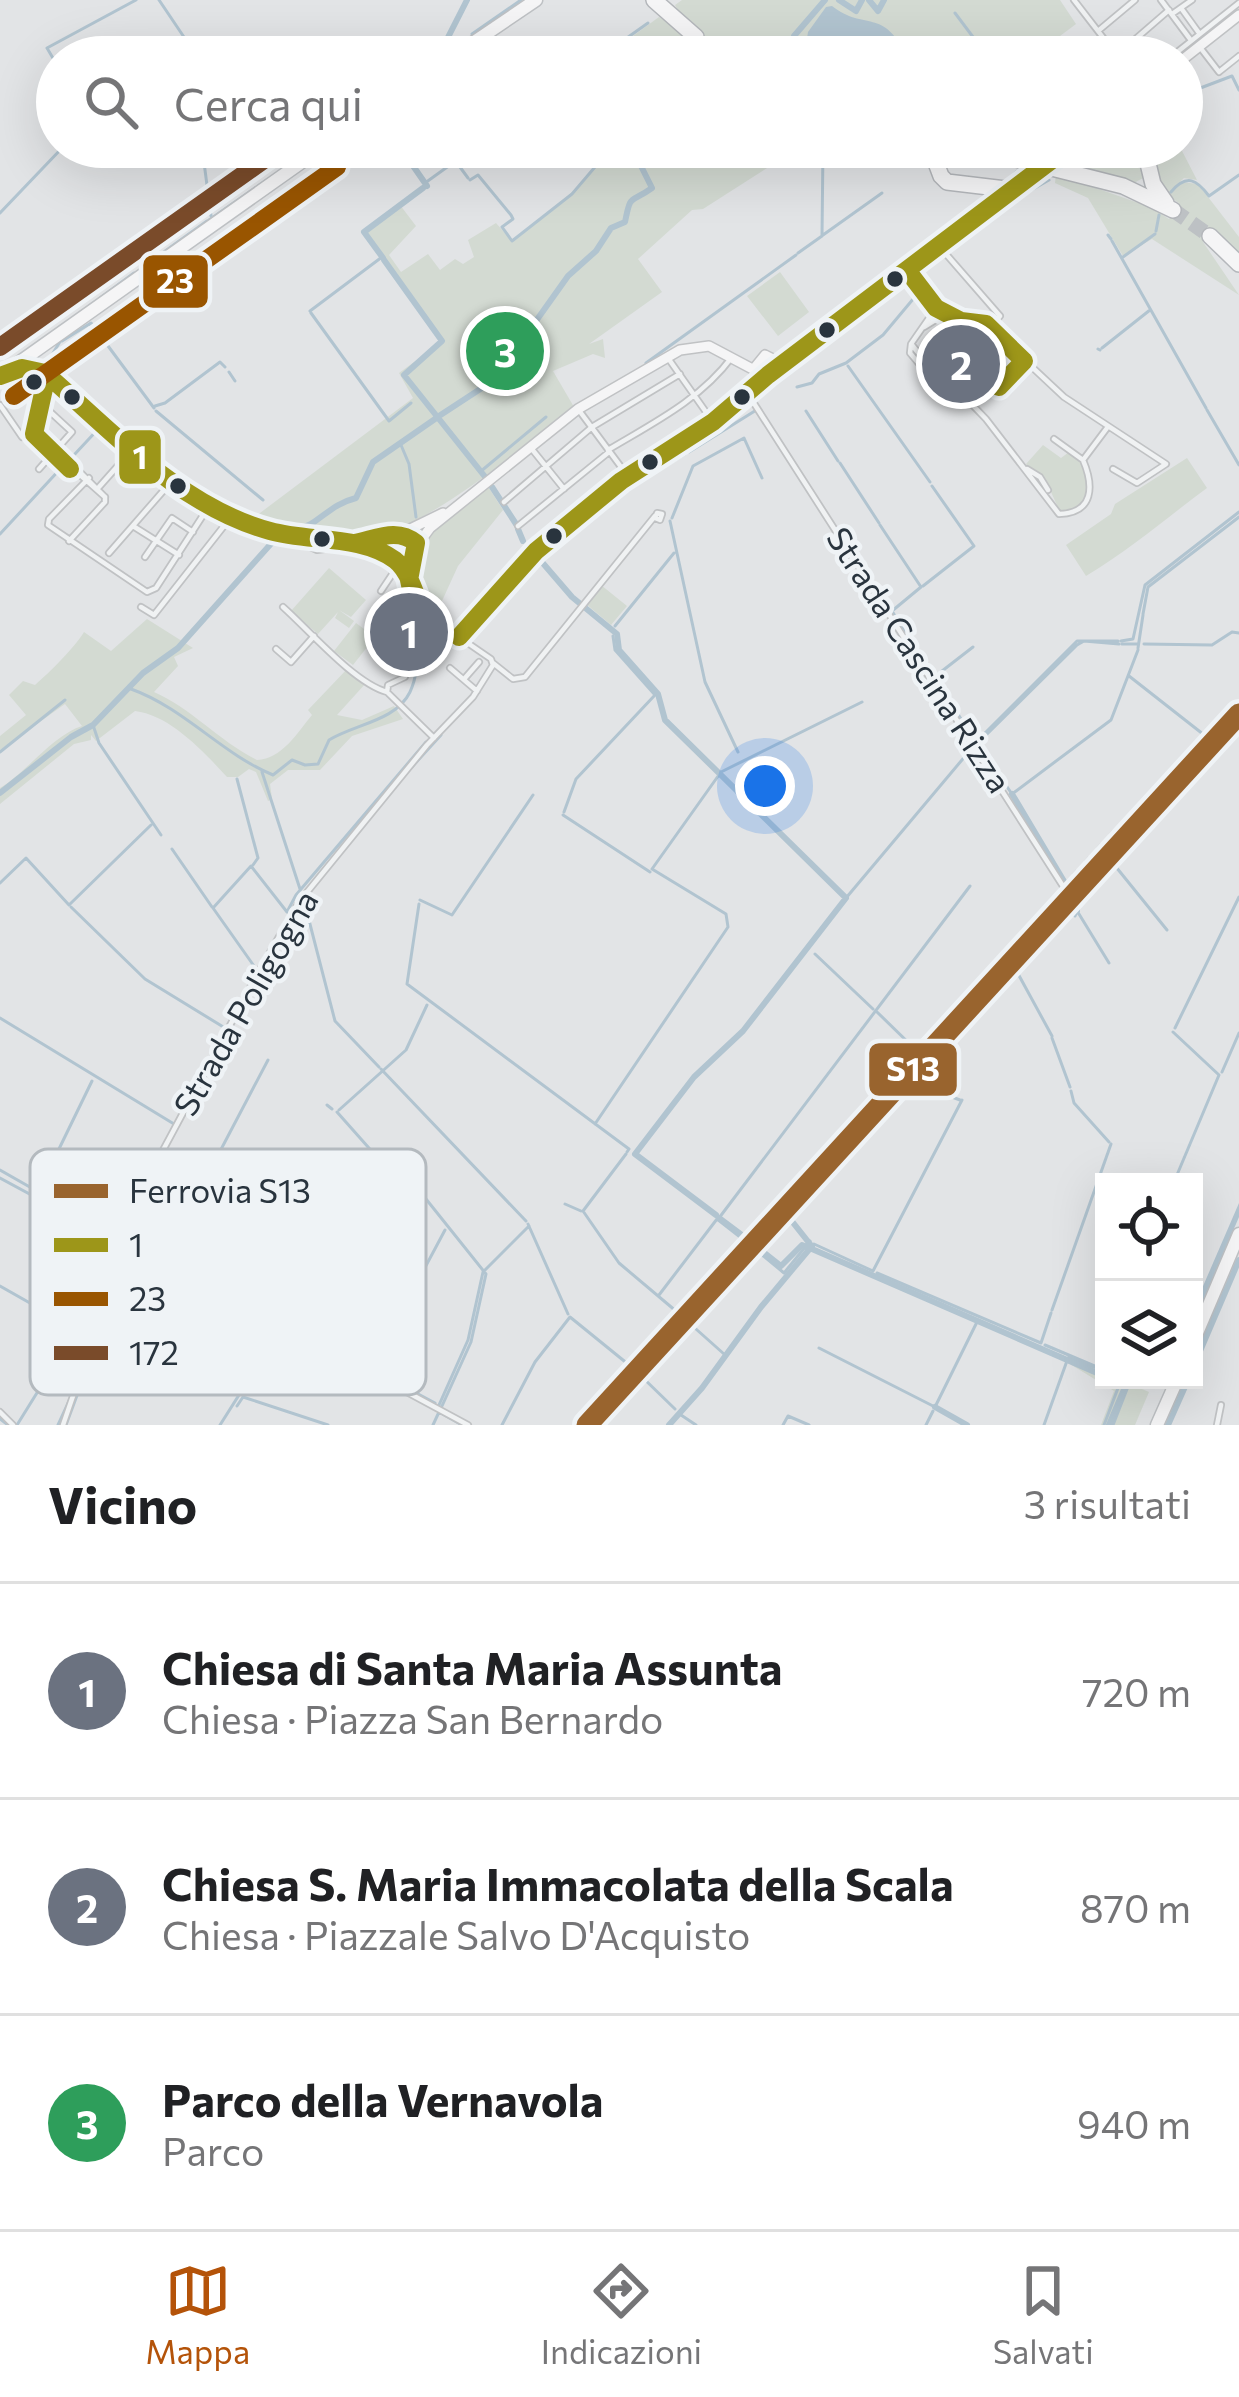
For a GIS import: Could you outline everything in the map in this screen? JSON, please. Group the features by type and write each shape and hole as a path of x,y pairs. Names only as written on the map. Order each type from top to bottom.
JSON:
{"highway":[{"path":"641,0 689,32"},
{"path":"654,0 689,32"},
{"path":"664,0 689,32"},
{"path":"938,168 947,182 1001,192"},
{"path":"1050,168 1123,187 1173,210 1158,195 1149,168"},
{"path":"1123,187 1137,185 1150,172"},
{"path":"1210,236 1239,264"}],"main road":[{"path":"483,36 536,0"},
{"path":"4,373 36,365 295,168"},
{"path":"1203,1319 1239,1234"},
{"path":"1157,1425 1173,1389"}],"street":[{"path":"1098,31 1135,0"},
{"path":"1161,0 1189,36"},
{"path":"1142,36 1192,0"},
{"path":"1077,1 1102,36"},
{"path":"1198,36 1239,3"},
{"path":"1181,8 1199,33"},
{"path":"1203,38 1239,15"},
{"path":"1203,52 1220,72 1239,56"},
{"path":"388,557 414,550 430,528 578,409 668,357 700,346 766,369 789,361 1001,192 1040,168"},
{"path":"939,246 1000,316 992,328"},
{"path":"908,270 936,308 953,318 992,328 1024,361 1107,428 1157,457 1151,476 1137,484 1113,469"},
{"path":"936,308 911,344 938,379 973,406 1054,510 1064,515 1081,508 1092,488 1083,460 1054,439"},
{"path":"945,314 999,387 1024,361"},
{"path":"921,329 945,314"},
{"path":"953,318 969,347"},
{"path":"668,357 713,422"},
{"path":"518,526 609,451 695,396 736,360"},
{"path":"36,365 46,408 41,433 105,497"},
{"path":"36,365 34,428 39,442 55,451"},
{"path":"36,365 171,482 209,506 278,533 355,545 388,557 409,580 428,626 459,637 512,679 524,676 655,516"},
{"path":"459,637 536,551 627,476 713,422 755,388 766,369"},
{"path":"503,502 592,427 680,374"},
{"name":"Strada Cascina Rizza","path":"748,394 1067,893"},
{"path":"0,405 22,437 34,428"},
{"path":"39,469 72,432 46,408"},
{"path":"578,409 627,476"},
{"path":"1083,460 1107,428"},
{"path":"531,448 564,489"},
{"path":"99,487 133,449"},
{"path":"69,541 105,502 99,487 87,480"},
{"path":"87,480 46,522 93,559 149,592 209,506"},
{"path":"109,553 171,482"},
{"path":"355,545 402,532 473,494"},
{"path":"145,557 172,518 194,533"},
{"path":"141,608 154,615 231,518"},
{"path":"132,526 179,555"},
{"path":"402,532 411,536 414,550 409,580"},
{"path":"381,591 397,567 388,557 386,538"},
{"path":"283,607 378,690 389,692 434,738"},
{"path":"389,692 405,677 413,648 428,626"},
{"path":"276,649 291,662 314,636"},
{"path":"466,677 478,662"},
{"name":"Strada Poligogna","path":"164,1149 299,902 477,691 493,663"},
{"path":"450,668 477,691"},
{"name":"Strada Poligogna","path":"63,1425 73,1395"},
{"path":"412,1395 468,1425"},
{"path":"1217,1425 1221,1405"},
{"path":"0,1412 13,1425"}],"shaded area":[{"path":"682,0 1060,0 1076,24 1060,36 693,36 675,5"},
{"path":"659,17 689,36 633,36"},
{"path":"594,168 767,168 703,209 692,210 638,259 662,292 589,344 603,339 605,358 593,354 553,371 574,407 472,486 414,521 359,541 318,540 248,522 413,398 399,373 443,341 363,232 400,205 416,226 389,255 401,272 428,254 440,270 455,259 463,264 474,257 468,240 496,223 512,241 576,189"},
{"path":"1069,168 1144,168 1145,177 1132,184"},
{"path":"1156,168 1191,168 1197,180 1184,178 1169,193 1182,182 1198,184 1239,237 1239,253 1214,230 1203,242 1239,295 1152,239 1123,256 1088,198 1055,183 1056,174 1150,207 1169,219 1179,203 1160,185"},
{"path":"780,272 809,312 778,336 747,296"},
{"path":"1043,445 1061,458 1069,452 1084,469 1086,496 1072,509 1060,512 1047,483 1026,464"},
{"path":"1187,458 1207,488 1086,576 1066,545 1111,514 1115,504"},
{"path":"489,488 503,510 458,566 431,625 417,601 414,561 435,529"},
{"path":"329,568 366,600 351,617 339,610 354,621 349,628 335,618 338,612 318,634 291,611"},
{"path":"601,585 627,606 611,625 586,604"},
{"path":"147,619 193,648 174,657 178,666 154,692 257,760 288,744 312,715 308,710 349,667 366,683 337,715 362,720 394,706 403,719 352,736 320,770 288,770 270,784 272,799 268,801 256,772 249,769 238,777 227,777 173,727 135,711 96,741 91,735 91,740 74,744 0,804 0,788 61,737 82,726 65,704 0,750 0,736 26,715 9,695 23,681 35,685 84,632 111,651"},
{"path":"356,623 375,637 353,665 334,651"},
{"path":"859,1272 1095,1369 1095,1379 1065,1361"},
{"path":"1111,1389 1149,1392 1135,1425 1101,1425 1114,1391"}],"water":[{"path":"826,7 881,25 894,36 807,36"},
{"path":"1239,1203 1239,1217 1203,1301 1203,1286"}],"waterway":[{"path":"69,36 136,0"},
{"path":"159,0 183,36"},
{"path":"449,36 467,0"},
{"path":"472,34 521,0"},
{"path":"794,36 825,0"},
{"path":"839,0 856,11 862,0"},
{"path":"869,0 878,11 884,0"},
{"path":"955,13 972,36"},
{"path":"630,36 648,23"},
{"path":"1203,87 1232,76 1239,90"},
{"path":"0,213 43,168"},
{"path":"205,168 211,216"},
{"path":"415,168 427,186"},
{"path":"425,183 446,168"},
{"path":"461,168 468,178"},
{"path":"470,180 478,175 511,215 513,219 502,227 512,241 572,194 594,168"},
{"path":"439,416 494,380 568,276 596,251 611,228 625,222 632,200 652,188 642,168"},
{"path":"798,253 822,236 823,168"},
{"path":"1003,184 1017,171"},
{"path":"1171,192 1182,182 1192,181 1209,196 1239,175"},
{"path":"209,220 268,179"},
{"path":"1012,201 1049,180"},
{"path":"383,258 364,232 423,188"},
{"path":"823,235 882,193"},
{"path":"916,255 987,200"},
{"path":"1156,231 1159,215"},
{"path":"161,254 207,221"},
{"path":"1123,257 1155,234"},
{"path":"1108,235 1111,239"},
{"path":"1112,241 1206,408"},
{"path":"646,363 796,255"},
{"path":"310,311 382,257"},
{"path":"384,260 442,341 404,375 486,478"},
{"path":"27,352 134,273"},
{"path":"797,387 846,363 883,335 919,292"},
{"path":"1102,348 1150,310"},
{"path":"311,313 389,421 411,403"},
{"path":"62,341 91,323 154,408"},
{"path":"44,368 61,340"},
{"path":"155,406 220,362 225,367"},
{"path":"848,366 930,482"},
{"path":"229,372 235,381"},
{"path":"689,452 758,409"},
{"path":"1207,410 1239,465"},
{"path":"156,411 263,500"},
{"path":"806,411 838,461"},
{"path":"480,472 546,417"},
{"path":"0,793 93,725 143,673 178,648 277,537 356,498 373,462 435,419"},
{"path":"74,455 101,426"},
{"path":"672,518 693,466 744,438 762,478"},
{"path":"401,445 409,464 416,517"},
{"path":"647,477 685,454"},
{"path":"840,463 879,523"},
{"path":"0,534 62,467"},
{"path":"923,586 974,546 932,486"},
{"path":"492,487 516,524"},
{"path":"1121,641 1133,639 1145,585 1239,512"},
{"path":"1143,614 1148,587 1239,517"},
{"path":"670,521 705,682 738,752"},
{"path":"880,525 921,587 892,611 933,678 973,647"},
{"path":"518,529 523,541"},
{"path":"840,542 893,623"},
{"path":"420,549 416,577 433,625"},
{"path":"615,626 674,553"},
{"path":"535,554 572,597 617,634 619,650 658,694 665,720 846,898 743,1031 694,1077 635,1154 716,1215"},
{"path":"1138,648 1143,615"},
{"path":"1144,644 1212,645 1232,632 1239,633"},
{"path":"564,812 576,779 655,695 615,650 613,636"},
{"path":"131,689 273,775 292,760 318,764 329,740 404,702 427,639"},
{"path":"1118,641 1077,641 976,742 1012,794 1111,720 1138,650"},
{"path":"980,741 1077,645 1084,641 1119,644"},
{"path":"1122,644 1137,644"},
{"path":"1129,676 1208,738 1239,703"},
{"path":"936,681 975,740"},
{"path":"0,752 65,700"},
{"path":"595,1124 728,927 726,914 652,869 721,772 862,702"},
{"path":"93,725 99,743 161,835"},
{"path":"411,768 441,735"},
{"path":"254,966 213,908 251,866 287,912 296,895 426,742"},
{"path":"1078,898 1215,745"},
{"path":"846,898 972,748"},
{"path":"262,772 300,889"},
{"path":"237,779 258,858 253,865"},
{"path":"1140,806 1155,789"},
{"path":"1012,794 1068,888"},
{"path":"420,900 452,915 533,795"},
{"path":"1072,892 1142,813"},
{"path":"563,815 650,872"},
{"path":"0,883 26,858 69,905 151,825"},
{"path":"172,849 212,907"},
{"path":"1112,862 1167,930"},
{"path":"719,1218 970,886"},
{"path":"1077,896 1077,911"},
{"path":"1175,1028 1239,897"},
{"path":"304,901 335,1021 379,1067"},
{"path":"419,904 407,984 627,1152"},
{"path":"71,907 145,979 225,1028"},
{"path":"810,1244 787,1215 1068,910 1075,913"},
{"path":"1052,1036 1016,970 1070,911 1075,916"},
{"path":"1079,914 1109,963"},
{"path":"815,954 873,1009"},
{"path":"339,1110 406,1050 427,1005"},
{"path":"877,1012 917,1051"},
{"path":"0,1018 174,1124"},
{"path":"1173,1032 1219,1075 1178,1173"},
{"path":"1222,1072 1239,1033"},
{"path":"1052,1038 1070,1087"},
{"path":"221,1149 268,1060"},
{"path":"381,1069 526,1221"},
{"path":"59,1149 92,1081"},
{"path":"1071,1091 1074,1103 1109,1142"},
{"path":"952,1097 960,1100"},
{"path":"814,1244 873,1271 962,1100"},
{"path":"327,1105 332,1109"},
{"path":"337,1112 370,1149"},
{"path":"1052,1310 1111,1144"},
{"path":"626,1154 583,1211 619,1263 683,1317"},
{"path":"0,1170 30,1187"},
{"path":"0,1178 30,1194"},
{"path":"426,1199 486,1274 471,1342 442,1406"},
{"path":"565,1204 581,1211"},
{"path":"719,1218 751,1242"},
{"path":"659,1295 717,1219 749,1244"},
{"path":"528,1224 568,1314"},
{"path":"439,1405 468,1340 483,1272 529,1226"},
{"path":"426,1266 445,1230"},
{"path":"757,1247 781,1266 802,1245 807,1247"},
{"path":"755,1249 784,1273 806,1246"},
{"path":"669,1425 812,1246"},
{"path":"812,1249 1095,1372"},
{"path":"1203,1344 1239,1260"},
{"path":"877,1273 1041,1343 1051,1313"},
{"path":"0,1286 30,1303"},
{"path":"502,1425 535,1362 570,1317 634,1369"},
{"path":"687,1321 724,1354"},
{"path":"819,1348 935,1407 977,1322"},
{"path":"1045,1345 1095,1366"},
{"path":"1044,1425 1068,1358 1095,1367"},
{"path":"639,1374 675,1409"},
{"path":"1104,1425 1118,1389"},
{"path":"1109,1425 1124,1389"},
{"path":"1113,1425 1127,1389"},
{"path":"1168,1425 1184,1389"},
{"path":"17,1425 36,1395"},
{"path":"58,1425 72,1395"},
{"path":"66,1425 77,1395"},
{"path":"220,1425 239,1395"},
{"path":"420,1395 435,1403"},
{"path":"237,1406 243,1397 328,1425"},
{"path":"935,1407 967,1425"},
{"path":"926,1425 933,1411"},
{"path":"433,1425 439,1412 462,1425"},
{"path":"681,1415 696,1425"},
{"path":"783,1425 788,1416 809,1425"},
{"path":"0,1419 8,1425"}],"tunnel":[{"path":"1173,210 1210,236"}],"railway":[{"path":"1073,875 1117,827 1173,783"}],"rail line":[{"name":"S13","path":"587,1425 1239,714"}],"transit line":[{"name":"172","path":"0,347 252,168"},
{"name":"23","path":"14,396 336,168"},
{"name":"1","path":"459,637 536,551 621,481 713,422 1041,168"},
{"name":"1","path":"907,270 936,308 961,321 986,324 1024,361"},
{"name":"1","path":"953,318 978,363 999,387 1024,361"},
{"name":"1","path":"0,376 22,368 45,373 150,465 238,520 270,531 367,546 395,560 406,573 427,626"},
{"name":"1","path":"47,375 34,434 70,469"},
{"name":"1","path":"354,543 394,535 416,543 409,580 412,594"}],"place":[{"name":"Parco della Vernavola","path":"505,351"},
{"name":"Chiesa S. Maria Immacolata della Scala","path":"961,364"},
{"name":"Chiesa di Santa Maria Assunta","path":"409,632"}]}
